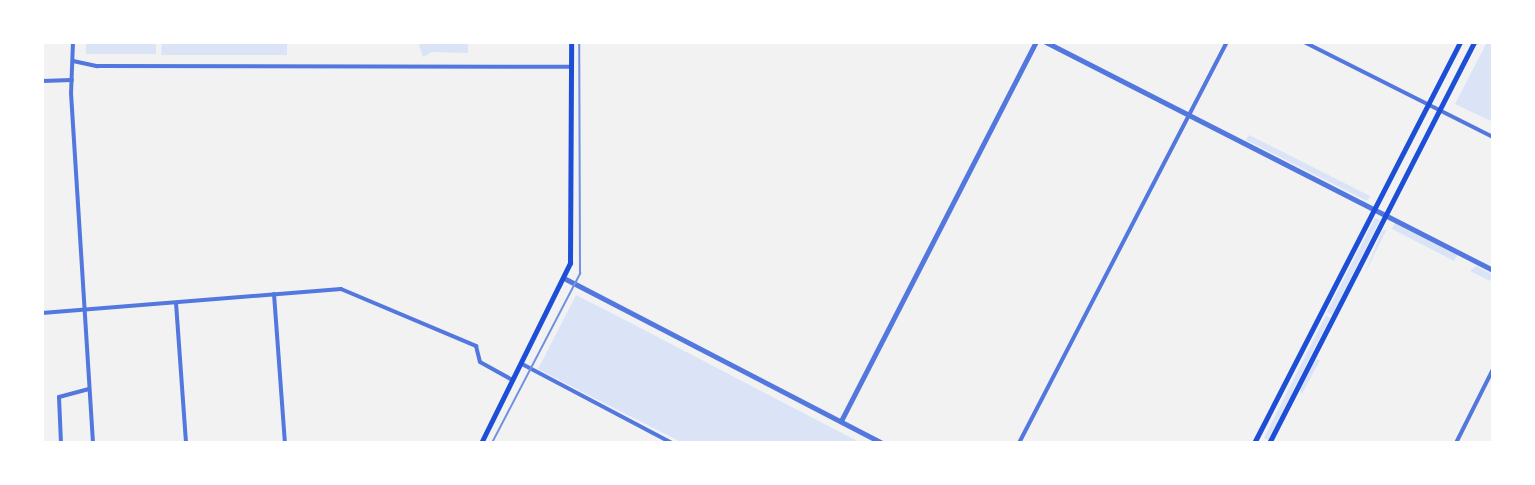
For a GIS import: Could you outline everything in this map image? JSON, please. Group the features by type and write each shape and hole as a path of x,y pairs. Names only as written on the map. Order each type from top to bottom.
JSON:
{"main road":[{"path":"481,443 566,279 571,42"},
{"path":"1255,442 1427,104 1461,42"},
{"path":"1269,443 1474,42"}],"street":[{"path":"73,42 72,80 83,310 93,443"},
{"path":"841,421 1036,42"},
{"path":"1046,42 1493,270"},
{"path":"1019,443 1227,42"},
{"path":"1304,42 1493,137"},
{"path":"73,61 97,66 571,67"},
{"path":"42,81 72,80"},
{"path":"566,279 883,443"},
{"path":"42,313 274,294 355,292 476,346 480,362 513,381"},
{"path":"274,294 285,443"},
{"path":"176,303 186,443"},
{"path":"522,364 672,443"},
{"path":"1456,443 1493,369"},
{"path":"61,443 59,397 89,389"}],"shaded area":[{"path":"86,42 156,42 156,54 86,54"},
{"path":"162,42 287,42 287,55 161,55"},
{"path":"418,42 468,42 468,53 432,52 423,57"},
{"path":"1487,42 1493,42 1493,122 1455,104"},
{"path":"1249,135 1370,196 1367,201 1246,140"},
{"path":"1375,218 1380,220 1332,315 1327,312"},
{"path":"1395,222 1457,255 1454,261 1392,229"},
{"path":"1387,229 1363,277 1382,231"},
{"path":"1476,266 1492,274 1490,281 1470,271"},
{"path":"576,295 861,443 683,443 588,395 538,369"},
{"path":"1326,315 1330,318 1268,440 1264,438"},
{"path":"1316,359 1320,360 1302,394 1300,390"}],"tram line":[{"path":"492,443 580,274 579,42"}]}
